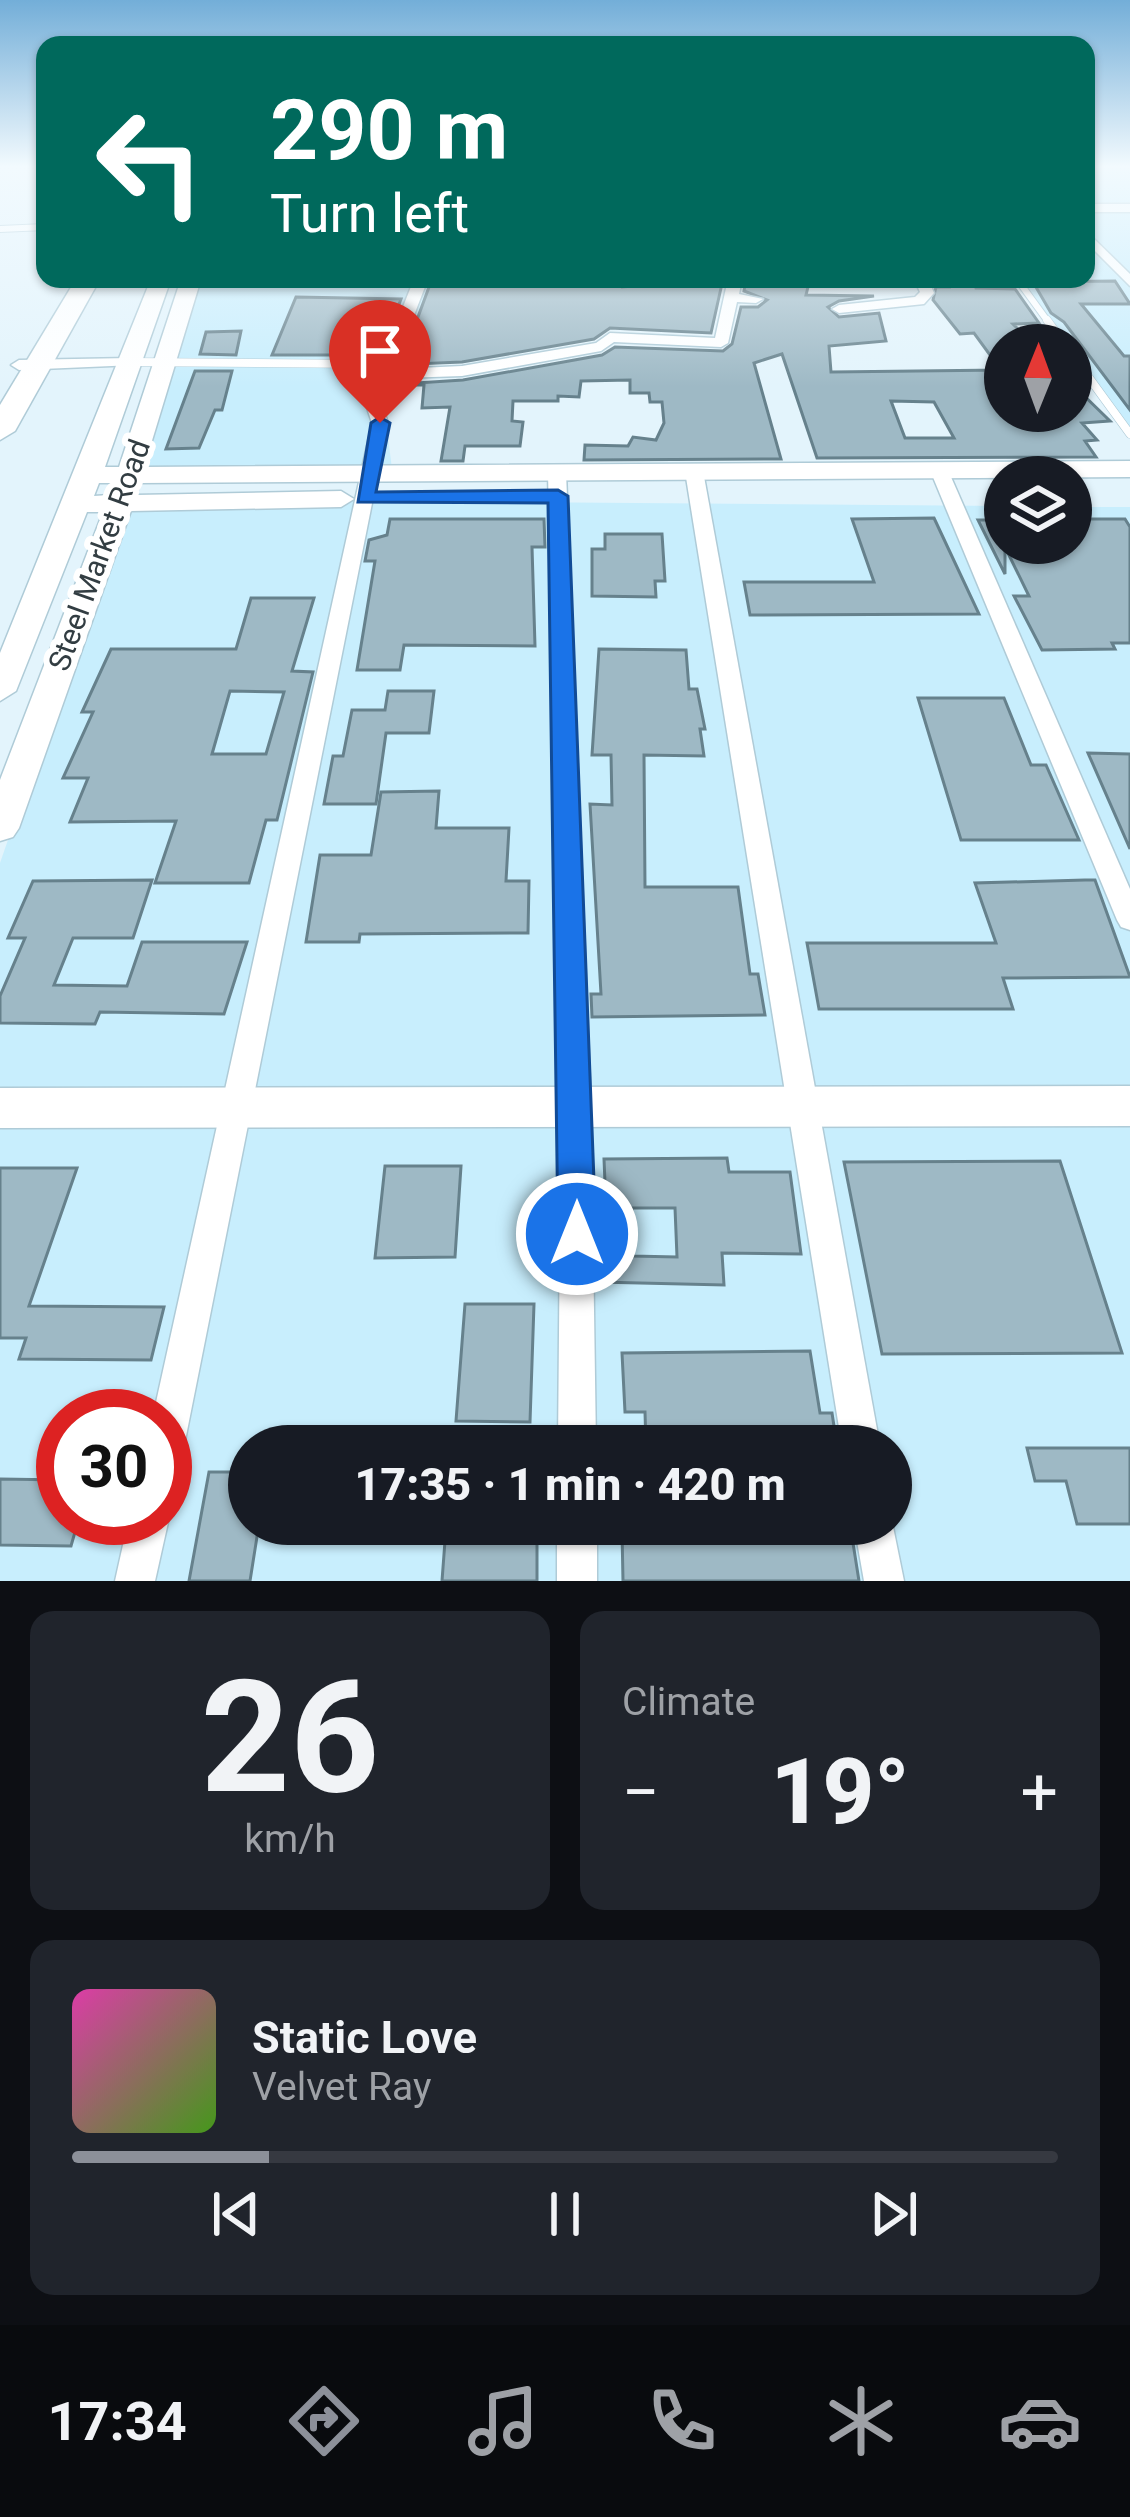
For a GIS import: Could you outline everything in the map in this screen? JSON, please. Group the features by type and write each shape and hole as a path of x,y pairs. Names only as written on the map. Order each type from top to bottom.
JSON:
{"highway":[{"path":"0,397 65,288"},
{"path":"0,431 19,365 81,288"}],"street":[{"path":"1095,249 1130,282"},
{"name":"Steel Market Road","path":"0,691 89,475 158,288"},
{"name":"Steel Market Road","path":"0,828 125,489 188,288"},
{"path":"367,370 404,323 418,288"},
{"path":"367,370 461,371 601,347 610,338 721,344 733,288"},
{"path":"839,309 919,302 927,293 925,288"},
{"path":"731,298 756,299"},
{"path":"19,365 130,362"},
{"path":"178,1389 380,423 367,370"},
{"path":"89,475 125,489"},
{"path":"77,504 125,489 1128,477"},
{"path":"1092,487 1128,477"},
{"path":"943,482 984,489"},
{"path":"943,482 1130,920"},
{"path":"696,483 857,1425"},
{"path":"558,484 577,1108 577,1425"},
{"path":"0,1108 1130,1106"},
{"path":"135,1581 143,1545"},
{"path":"577,1545 577,1581"},
{"path":"878,1545 884,1581"}],"lane":[{"path":"1024,288 1050,324"},
{"path":"130,362 367,370"},
{"path":"1092,382 1130,434"}],"shaded area":[{"path":"1095,240 1130,240 1130,438 1092,386 1092,324 1046,324 1020,288 1095,288"},
{"path":"195,288 432,288 381,381 393,477 134,475"},
{"path":"126,499 984,506 984,564 1092,564 1092,507 1130,507 1130,1581 0,1581 0,863"}],"building":[{"path":"1095,281 1115,281 1130,304 1081,304 1124,356 1130,356 1130,410 1092,359 1092,324 1066,324 1051,313 1036,288 1095,288"},
{"path":"429,288 721,288 711,333 610,328 594,339 462,362 391,365 415,325"},
{"path":"744,288 808,288 806,295 874,296 828,307 839,317 879,313 886,341 829,346 831,372 984,370 984,432 1090,432 1097,440 1085,441 1096,457 817,458 782,354 754,363 781,459 584,460 585,445 628,446 633,437 656,440 664,423 662,402 650,402 649,393 630,393 630,380 581,381 579,397 558,396 558,401 513,401 512,421 523,422 520,446 465,446 463,461 441,461 450,407 422,408 424,385 385,385 463,380 602,355 615,347 723,351 732,344 741,307 758,307 767,300","holes":["891,401 934,402 954,438 905,438"]},
{"path":"936,288 1015,289 1039,323 984,324 984,347 974,333 960,334 933,300"},
{"path":"296,297 401,299 393,320 366,355 272,355"},
{"path":"241,331 236,355 200,354 206,332"},
{"path":"195,371 232,371 222,410 215,410 199,448 166,449"},
{"path":"1092,403 1110,421 1092,422"},
{"path":"934,518 979,614 750,615 744,582 874,582 852,519"},
{"path":"390,519 544,519 545,547 532,547 535,646 404,645 400,670 357,670 375,561 365,561 369,540 387,535"},
{"path":"1092,519 1125,519 1130,527 1130,643 1112,643 1115,649 1042,650 1014,596 1029,596 1013,564 1092,564"},
{"path":"605,534 662,534 665,581 655,581 656,597 592,596 592,549 605,549"},
{"path":"251,598 314,598 292,671 313,672 277,820 266,820 249,883 155,883 176,821 70,822 88,778 63,778 93,712 82,712 111,649 236,649","holes":["230,691 284,692 266,754 212,754"]},
{"path":"599,649 686,650 689,689 697,689 705,729 700,729 704,756 644,755 645,887 738,887 750,974 758,974 765,1015 592,1017 591,994 601,994 590,804 612,805 611,755 592,755"},
{"path":"388,691 434,691 429,733 386,733 376,804 324,804 333,756 343,756 352,710 385,710"},
{"path":"918,698 1004,698 1031,765 1046,765 1079,840 961,840"},
{"path":"1088,753 1130,754 1130,849"},
{"path":"439,791 436,828 509,828 506,881 529,881 528,933 360,934 359,942 306,942 320,855 371,855 381,792"},
{"path":"152,880 133,938 73,938 54,985 127,986 142,942 247,942 224,1014 100,1012 95,1024 0,1023 0,996 25,938 8,938 33,881"},
{"path":"1095,880 1130,977 1003,978 1013,1009 819,1009 807,943 996,943 975,883"},
{"path":"727,1158 729,1172 790,1172 801,1254 722,1253 724,1285 598,1282 597,1230 607,1230 604,1159","holes":["632,1208 675,1208 677,1257 632,1256"]},
{"path":"1060,1161 1122,1353 882,1354 844,1162"},
{"path":"385,1166 461,1166 455,1257 375,1258"},
{"path":"0,1168 77,1168 29,1306 164,1307 151,1360 19,1359 26,1338 0,1338"},
{"path":"465,1304 534,1304 530,1422 456,1421"},
{"path":"810,1351 820,1413 832,1413 834,1425 645,1425 645,1412 625,1412 622,1353"},
{"path":"1027,1448 1130,1448 1130,1524 1077,1524 1066,1481 1035,1481"},
{"path":"209,1472 228,1472 228,1545 256,1545 250,1581 189,1581"},
{"path":"0,1479 36,1480 36,1545 71,1546 0,1545"},
{"path":"445,1545 537,1545 537,1581 442,1581"},
{"path":"622,1545 853,1545 859,1581 623,1581"}],"route":[{"path":"380,423 365,498 558,496 577,1234"}]}
